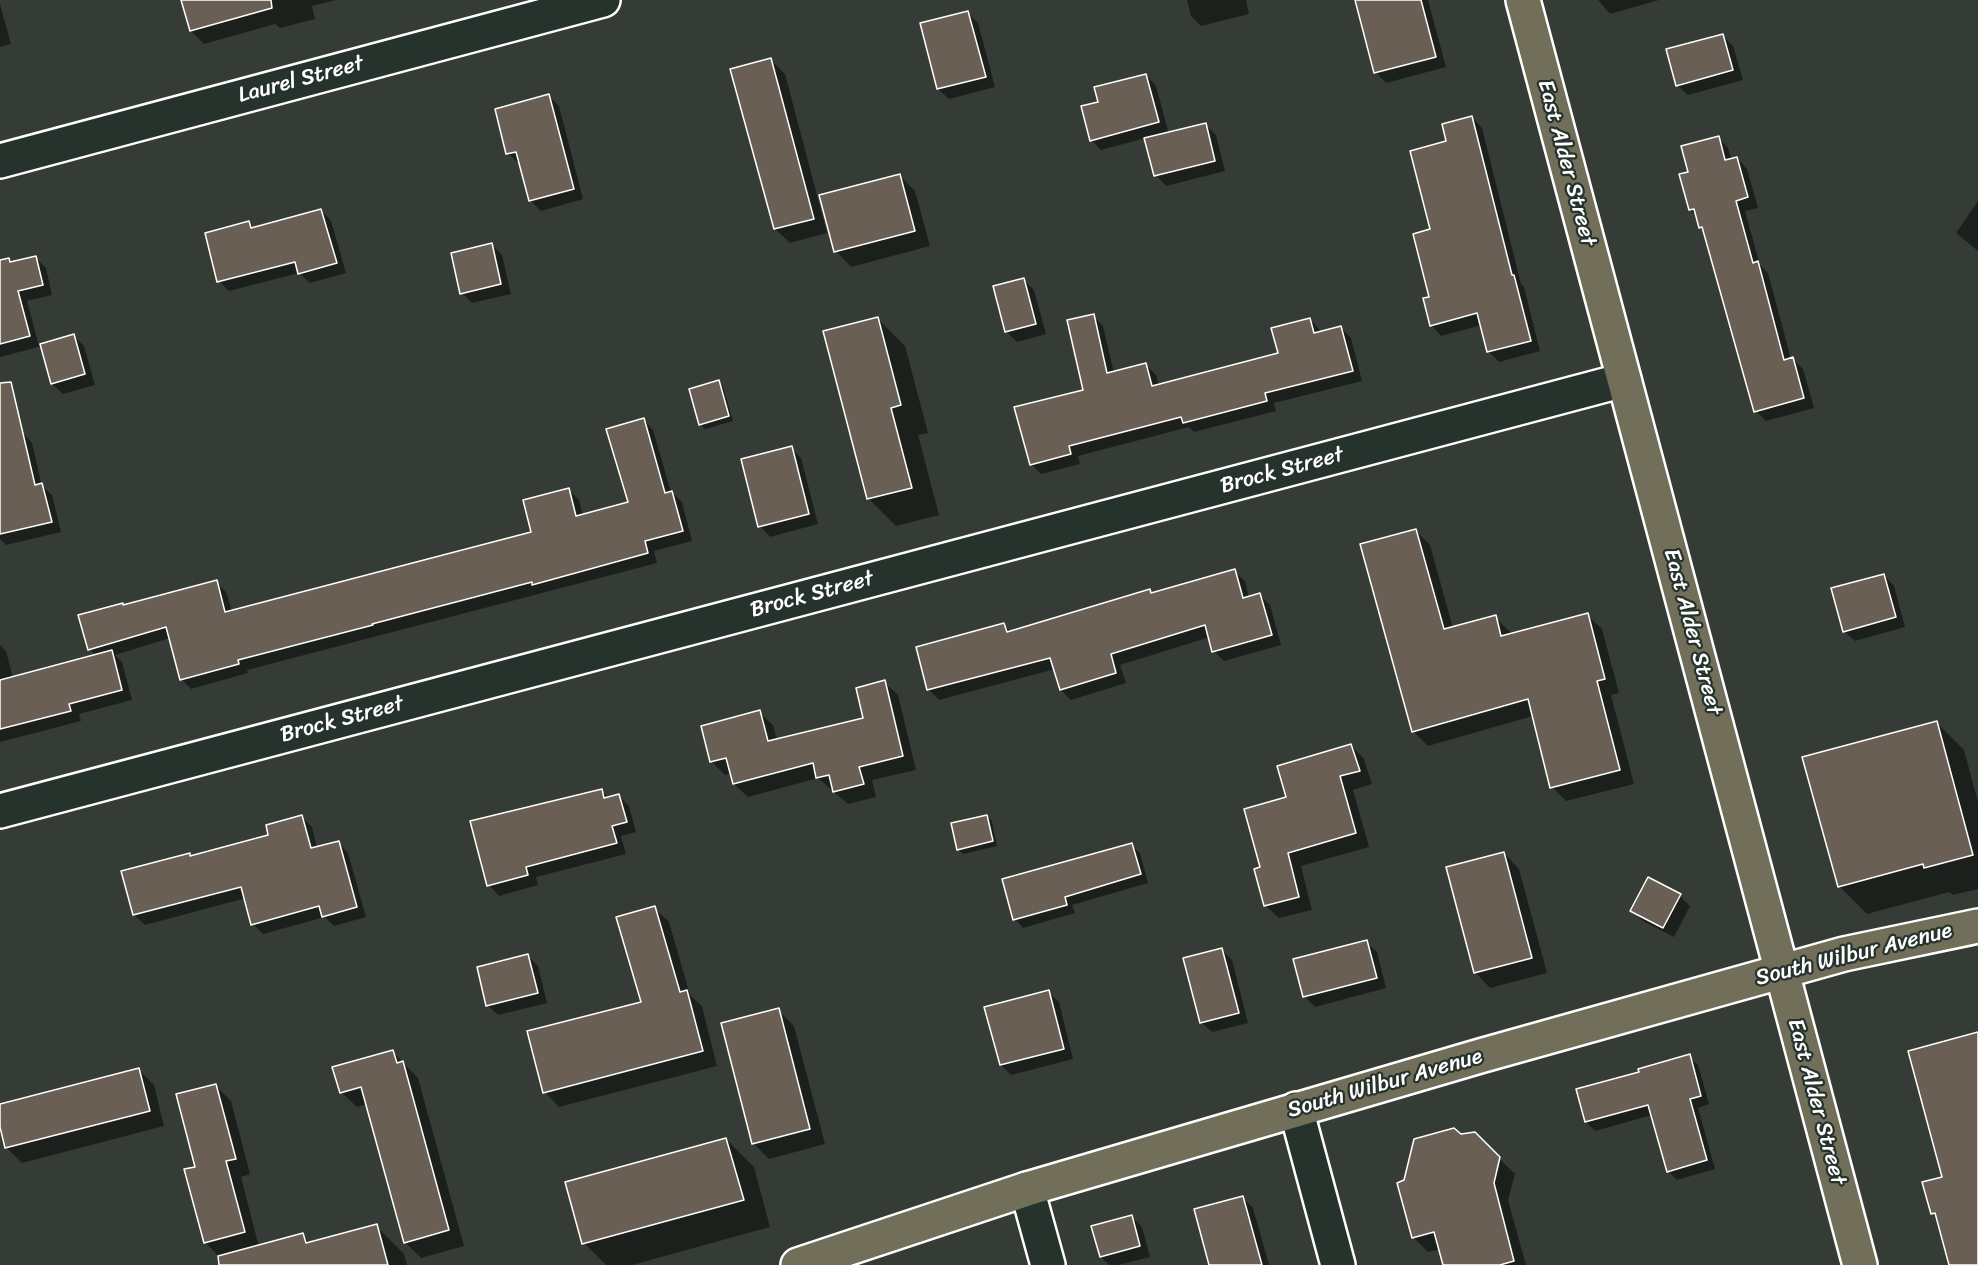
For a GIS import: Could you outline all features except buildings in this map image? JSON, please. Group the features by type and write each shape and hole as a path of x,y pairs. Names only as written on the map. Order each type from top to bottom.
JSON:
{"main road":[{"name":"East Alder Street","path":"1523,0 1860,1265"},
{"name":"South Wilbur Avenue","path":"798,1265 1028,1189 1296,1109 1844,954 1978,926"}],"street":[{"name":"Laurel Street","path":"0,161 603,0"},
{"name":"Brock Street","path":"0,811 1624,380"},
{"path":"1296,1109 1338,1265"},
{"path":"1028,1189 1048,1265"}]}
